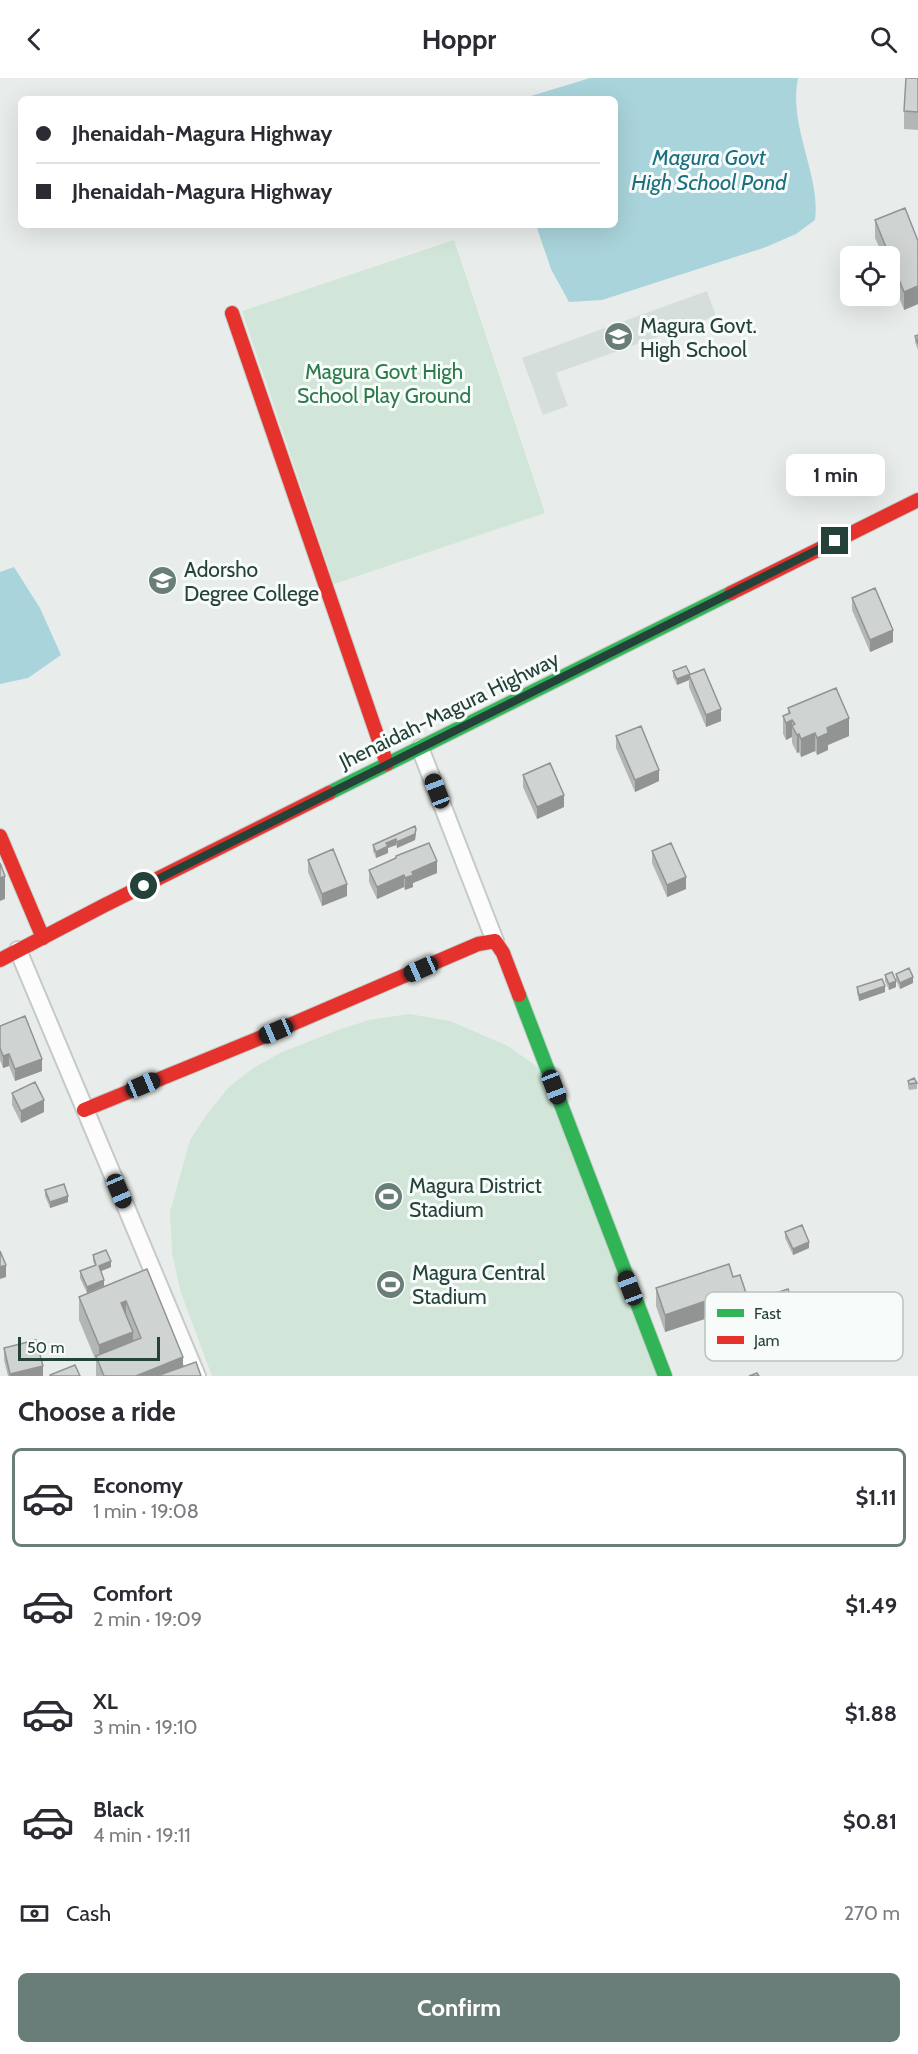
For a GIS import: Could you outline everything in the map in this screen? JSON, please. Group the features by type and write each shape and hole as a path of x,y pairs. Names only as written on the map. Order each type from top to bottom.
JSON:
{"main road":[{"path":"232,313 387,764"},
{"name":"Jhenaidah-Magura Highway","path":"0,960 387,764 918,500"},
{"path":"0,836 42,938"},
{"path":"84,1110 255,1040 478,944 495,941 503,953 665,1376"}],"street":[{"path":"420,748 495,941"},
{"path":"18,950 197,1376"}],"shaded area":[{"name":"Magura Govt. High School","path":"707,291 716,316 556,373 568,406 543,415 522,358"}],"green space":[{"name":"Magura Govt High School Play Ground","path":"454,240 545,513 334,584 242,311"},
{"name":"Magura District Stadium","path":"409,1014 450,1021 508,1046 539,1068 663,1376 212,1376 181,1293 172,1253 170,1212 190,1140 229,1087 253,1068 280,1053 338,1030 369,1020"}],"water":[{"name":"Magura Govt High School Pond","path":"590,78 798,78 797,115 816,203 815,220 796,234 766,247 602,300 569,302 551,269 537,228 618,228 618,96 531,96"},
{"path":"14,567 40,608 61,655 28,678 0,684 0,572"}],"building":[{"path":"906,78 918,78 918,112 904,111"},
{"path":"905,208 918,241 918,286 904,292 900,282 900,246 885,246 875,220"},
{"path":"875,588 893,630 870,640 852,598"},
{"path":"686,666 690,674 677,679 673,671"},
{"path":"704,669 721,709 706,715 689,675"},
{"path":"836,688 849,718 827,728 828,733 817,738 815,733 801,739 792,726 795,724 792,720 786,723 783,716 790,713 788,708"},
{"path":"641,726 659,770 635,780 616,736"},
{"path":"550,763 564,795 537,807 523,775"},
{"path":"415,826 415,834 397,842 396,839 386,843 388,846 376,852 373,845"},
{"path":"429,843 437,861 412,872 413,875 405,878 404,875 377,887 369,870"},
{"path":"671,843 686,877 667,885 652,851"},
{"path":"333,849 347,884 322,894 308,860"},
{"path":"0,863 5,876 0,878"},
{"path":"909,968 913,977 900,983 896,974"},
{"path":"892,972 896,981 889,984 885,975"},
{"path":"882,979 885,986 859,995 857,987"},
{"path":"25,1016 42,1059 15,1069 9,1054 3,1056 0,1048 0,1026"},
{"path":"914,1078 917,1083 909,1084 908,1081"},
{"path":"35,1082 44,1100 21,1111 12,1093"},
{"path":"64,1184 68,1196 50,1202 45,1190"},
{"path":"802,1225 809,1242 793,1249 785,1232"},
{"path":"106,1250 111,1261 99,1266 104,1280 87,1287 80,1271 96,1265 93,1255"},
{"path":"0,1251 6,1265 0,1267"},
{"path":"729,1264 733,1277 740,1275 746,1292 705,1292 705,1301 665,1315 656,1288"},
{"path":"147,1269 183,1357 136,1376 104,1376 96,1356 141,1338 126,1301 121,1303 133,1332 99,1345 79,1297"},
{"path":"36,1340 43,1366 10,1374 4,1348"},
{"path":"196,1362 201,1376 157,1376"},
{"path":"75,1365 80,1376 50,1376 50,1375"}],"traffic: fast":[{"path":"329,793 731,593"},
{"path":"519,995 665,1376"}],"traffic: jam":[{"path":"232,313 387,764"},
{"path":"731,593 918,500"},
{"path":"0,960 329,793"},
{"path":"0,836 43,938"},
{"path":"84,1110 255,1040 478,944 495,941 503,953 519,995"}],"place":[{"name":"Magura Govt. High School","path":"619,337"},
{"name":"Adorsho Degree College","path":"163,581"},
{"name":"Magura District Stadium","path":"388,1197"},
{"name":"Magura Central Stadium","path":"391,1284"}],"route":[{"path":"144,886 835,541"}]}
